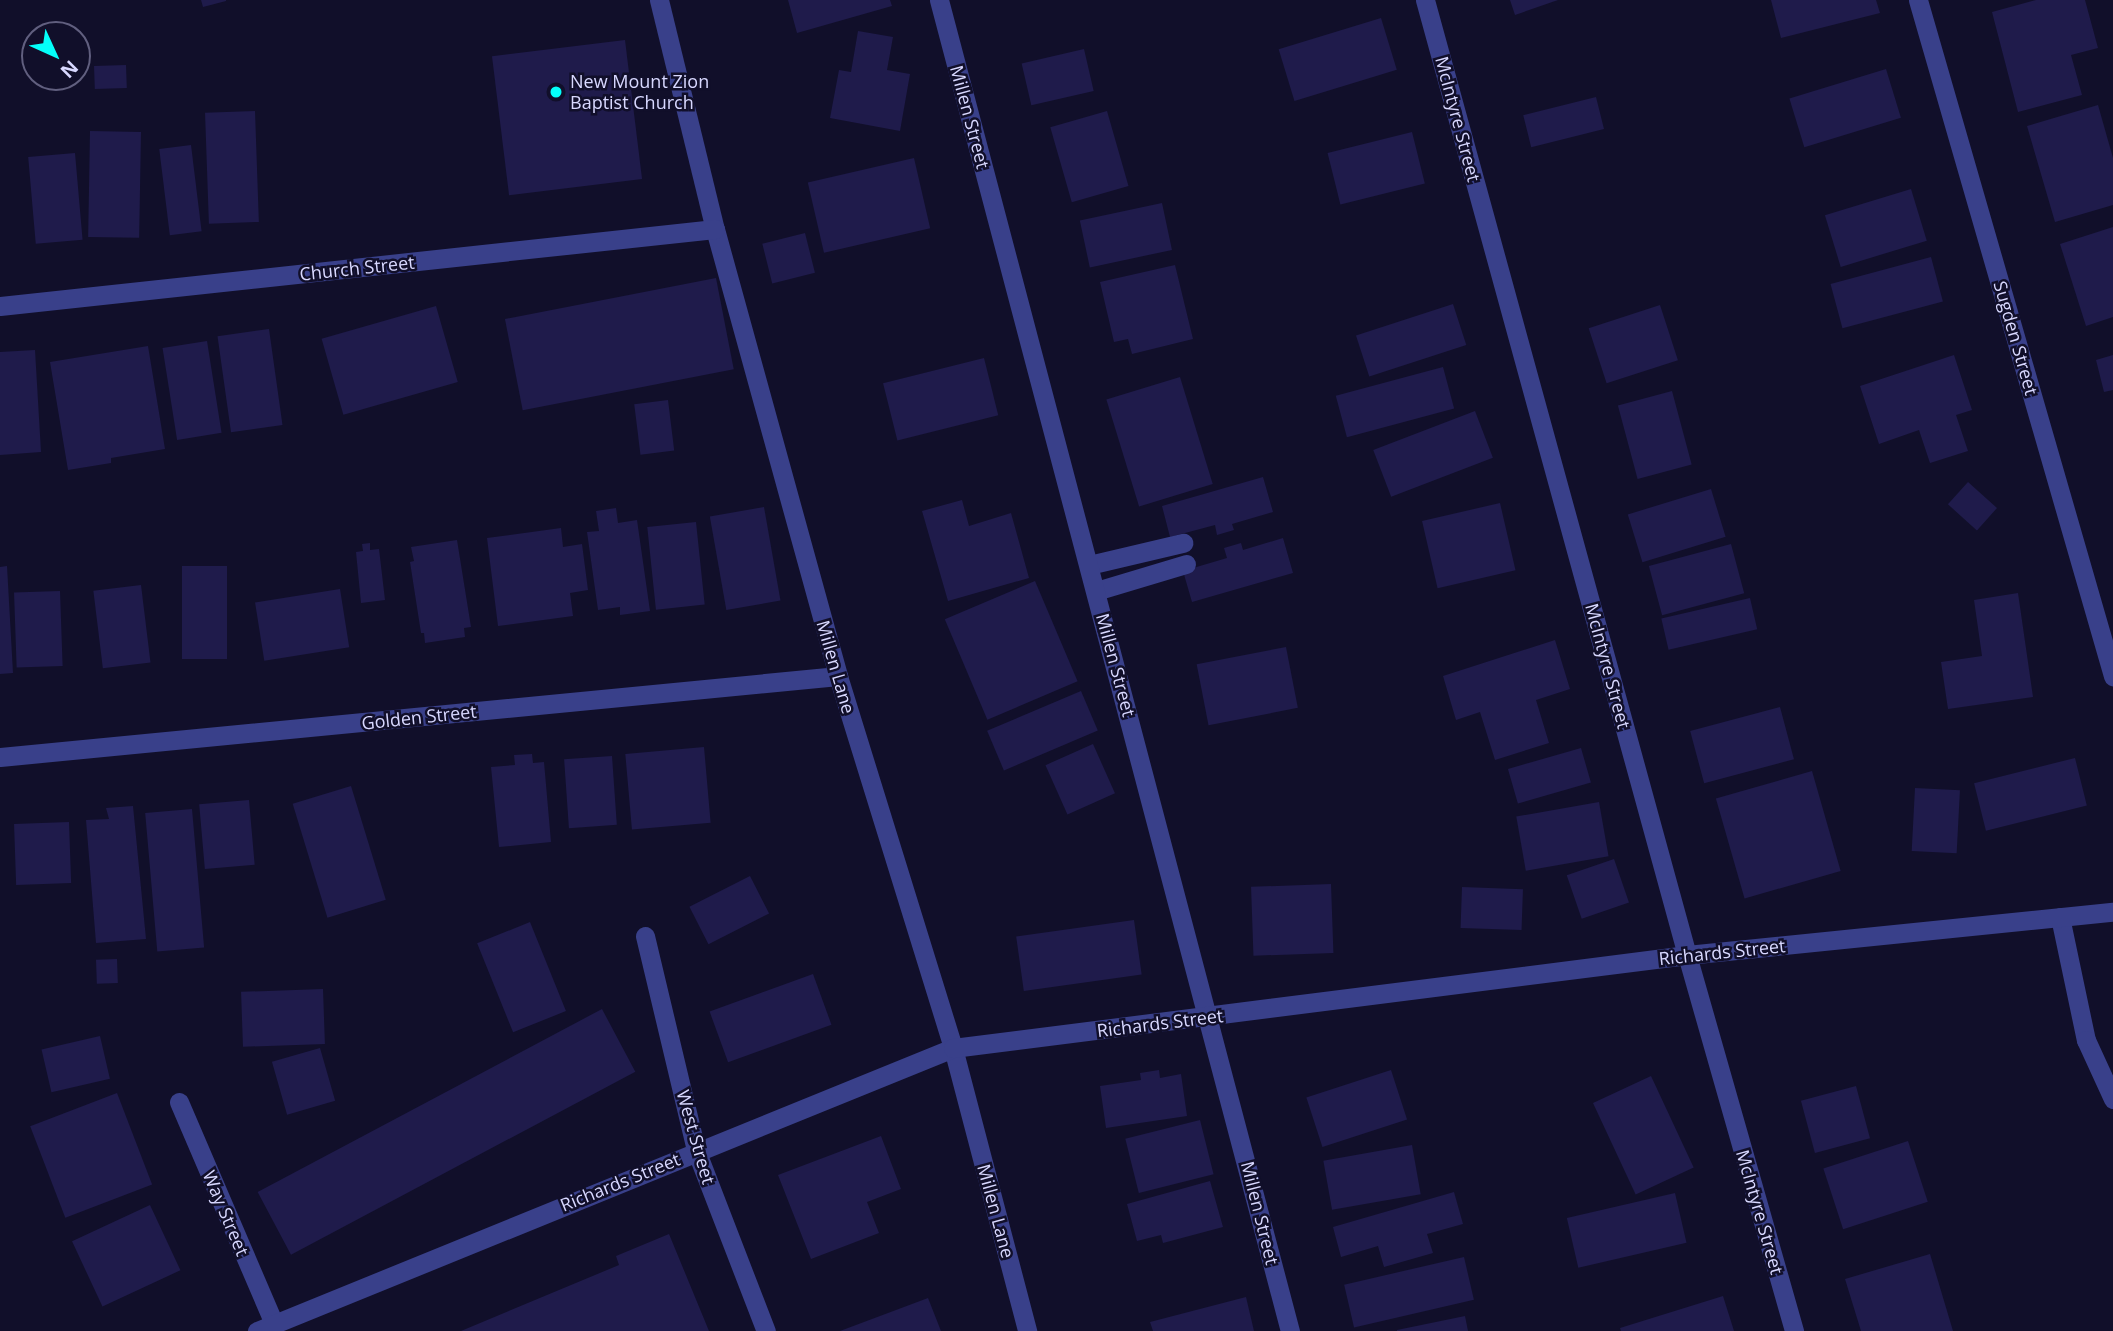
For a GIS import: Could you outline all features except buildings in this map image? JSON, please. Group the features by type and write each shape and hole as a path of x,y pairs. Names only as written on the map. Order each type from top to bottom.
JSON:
{"street":[{"name":"Millen Lane","path":"659,0 715,229 838,676 953,1048 1027,1331"},
{"name":"Millen Street","path":"939,0 1210,1017 1290,1331"},
{"name":"McIntyre Street","path":"1425,0 1687,955 1794,1331"},
{"name":"Sugden Street","path":"1918,0 2113,676"},
{"name":"Church Street","path":"0,306 715,229"},
{"path":"1089,565 1183,543"},
{"path":"1096,591 1186,564"},
{"name":"Golden Street","path":"0,757 838,676"},
{"name":"Richards Street","path":"265,1328 696,1150 953,1048 1687,955 2113,912"},
{"path":"2060,917 2086,1040 2113,1099"},
{"name":"West Street","path":"645,936 696,1150 766,1331"},
{"name":"Way Street","path":"179,1102 265,1328"}],"place":[{"name":"New Mount Zion Baptist Church","path":"556,92"}]}
